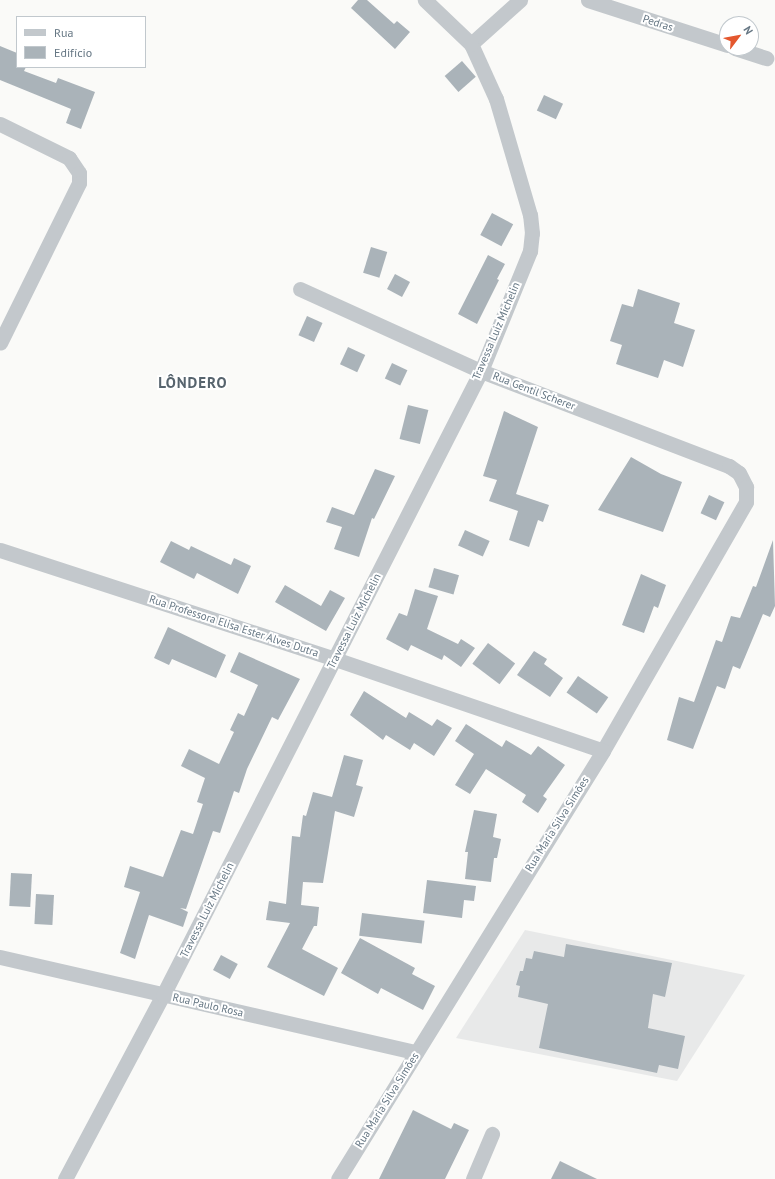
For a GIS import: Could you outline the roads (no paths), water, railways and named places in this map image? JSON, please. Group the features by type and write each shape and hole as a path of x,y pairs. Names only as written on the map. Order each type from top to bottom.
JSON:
{"street":[{"path":"425,0 471,44 520,0"},
{"name":"Pedras","path":"588,0 719,42"},
{"name":"Travessa Luiz Michelin","path":"64,1179 163,995 480,371 530,251 532,233 530,215 496,99 471,44"},
{"path":"759,56 766,58"},
{"path":"0,124 69,158 79,173 79,184 0,343"},
{"name":"Rua Gentil Scherer","path":"300,289 480,371 729,466"},
{"name":"Rua Maria Silva Simões","path":"338,1179 603,751 746,502 746,487 739,473 729,466"},
{"name":"Rua Professora Elisa Ester Alves Dutra","path":"0,550 335,659 603,751"},
{"name":"Rua Paulo Rosa","path":"0,957 416,1052"},
{"path":"473,1179 492,1134"}],"district":[{"name":"LÔNDERO","path":"193,383"}]}
